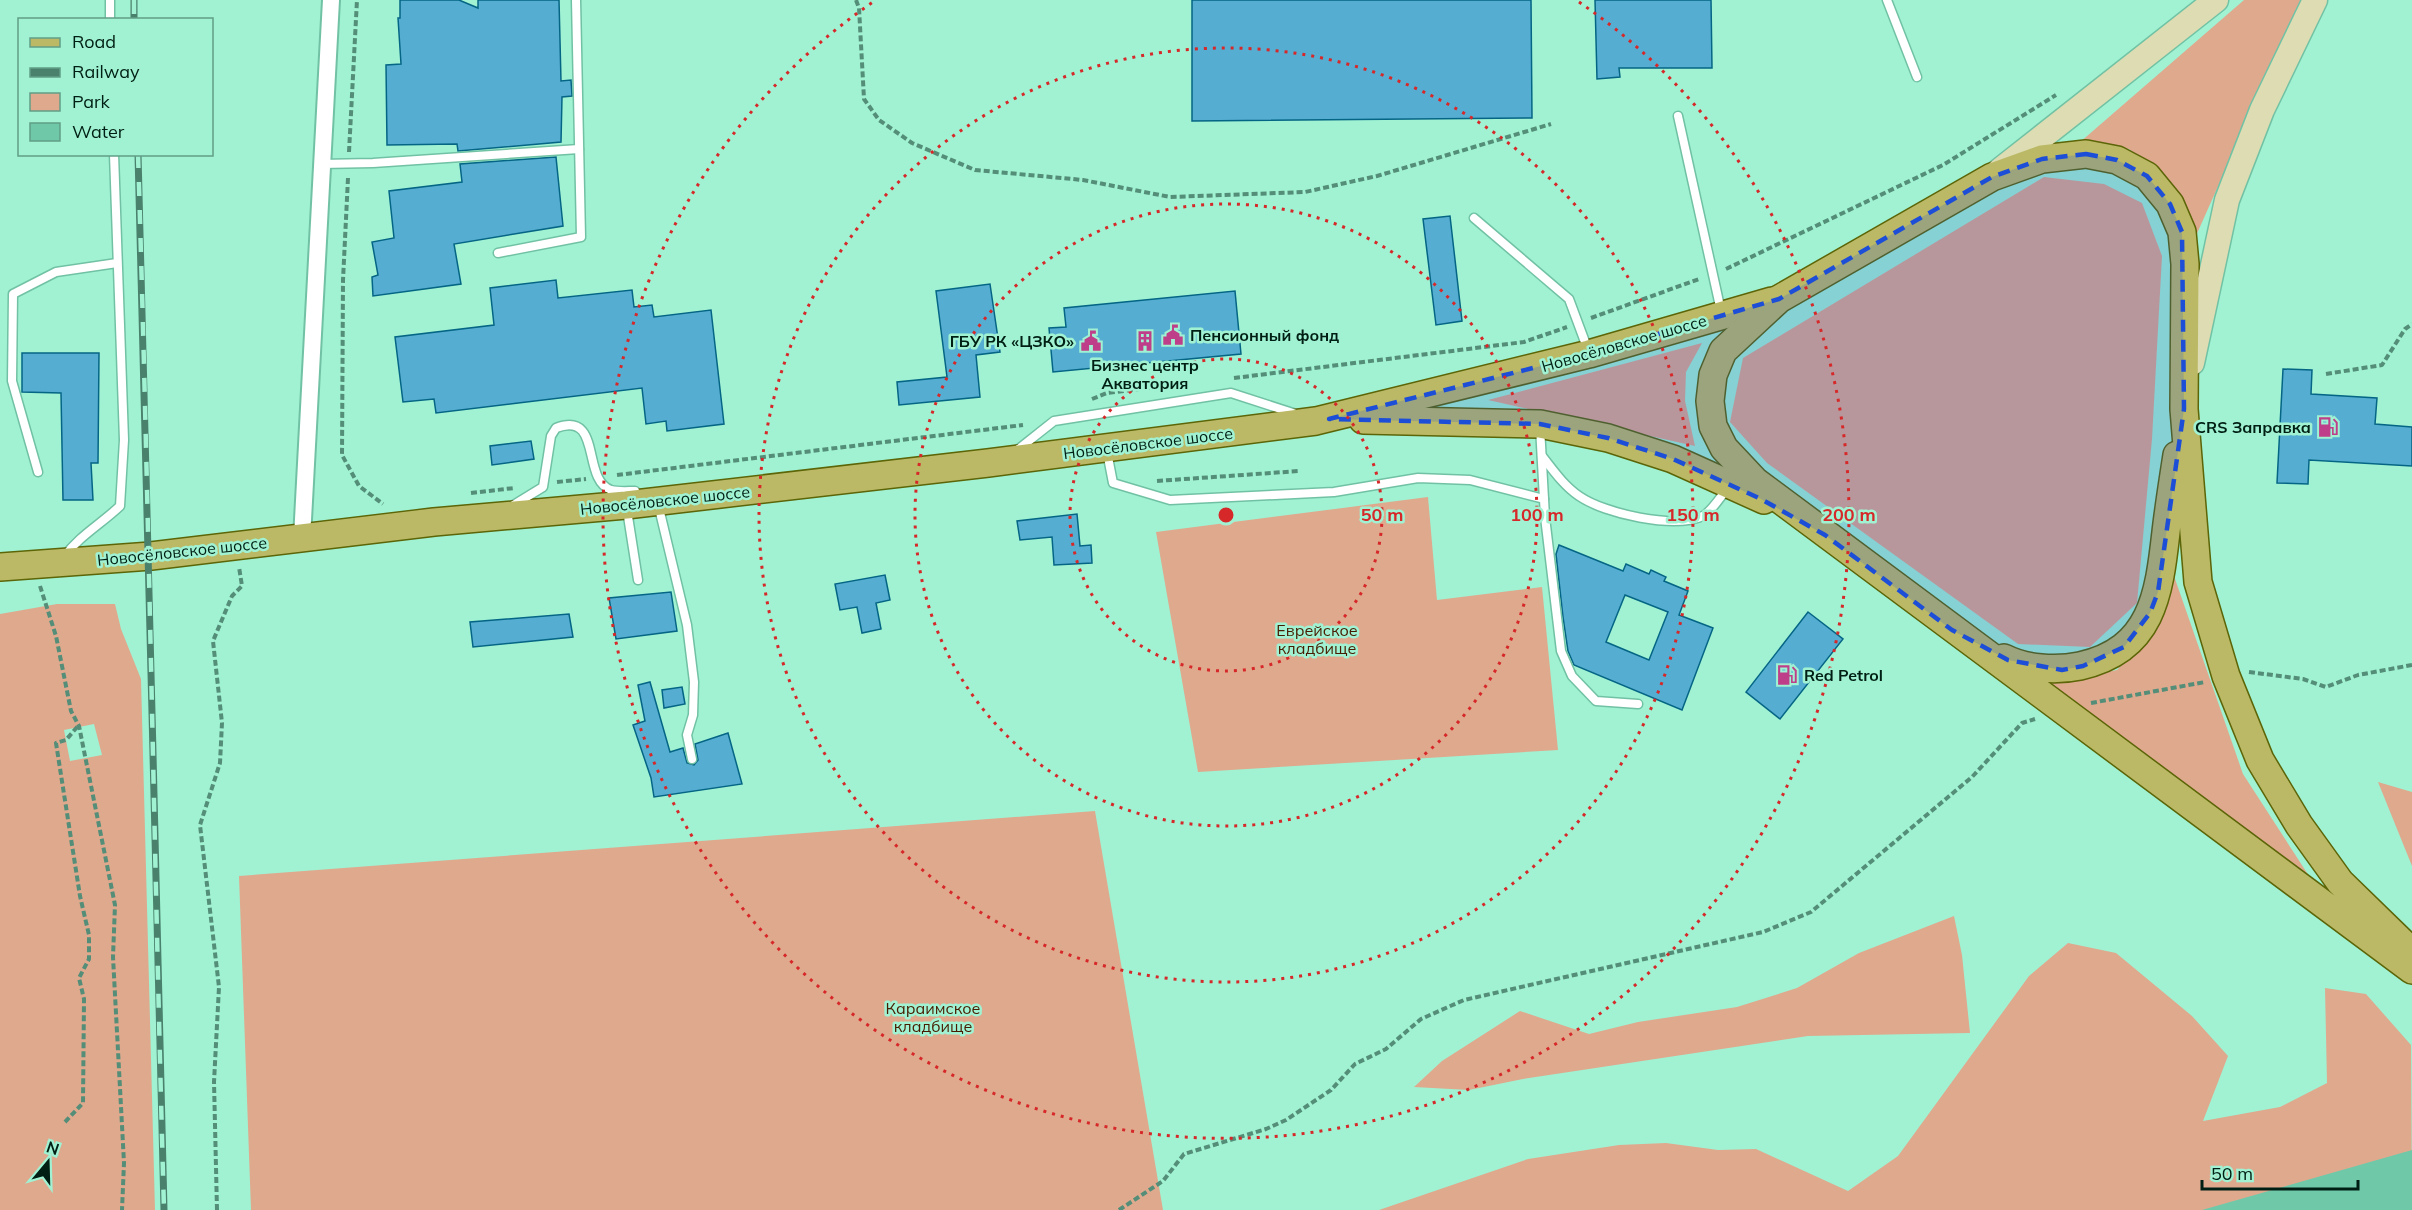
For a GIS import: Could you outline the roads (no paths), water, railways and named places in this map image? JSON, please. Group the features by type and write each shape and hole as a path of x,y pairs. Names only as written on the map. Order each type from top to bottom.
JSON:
{"main road":[{"path":"2216,0 1992,177 1779,300 1724,351 1712,384 1710,401 1713,426 1724,448 1755,481 1952,630 2065,710 2412,970"},
{"path":"1952,630 2008,660 2062,670 2106,659 2124,647 2150,613 2158,592 2184,409 2212,257 2227,200 2262,110 2315,0"},
{"path":"1992,177 2042,159 2086,154 2117,160 2147,176 2170,204 2182,232 2185,264 2184,409 2198,582 2226,676 2260,760 2299,825 2340,882 2412,952"},
{"name":"Новосёловское шоссе","path":"0,567 236,546 646,497 692,498 1003,462 1323,420 1589,354 1779,300"},
{"name":"Новосёловское шоссе","path":"1323,420 1540,424 1608,438 1673,459 1732,484 1825,535"}],"street":[{"path":"302,538 331,0"}],"lane":[{"path":"110,0 110,18"},
{"path":"498,253 581,237 576,0"},
{"path":"1887,0 1917,77"},
{"path":"1678,116 1711,275 1722,316"},
{"path":"321,164 579,149"},
{"path":"60,563 76,540 99,526 120,506 124,440 114,156"},
{"path":"1474,218 1569,299 1589,354"},
{"path":"38,472 12,381 13,294 56,272 117,263"},
{"path":"1003,462 1054,421 1231,393 1323,420"},
{"path":"496,516 544,484 552,436 556,428 567,424 577,427 586,437 597,477 610,490 646,497"},
{"path":"1540,424 1544,500 1560,651 1572,676 1596,701 1638,704"},
{"path":"1106,448 1113,483 1170,500 1334,492 1418,478 1470,480 1544,500"},
{"path":"1541,455 1563,483 1580,497 1652,521 1676,522 1704,515 1732,484"},
{"path":"638,580 646,497"},
{"path":"646,497 687,625 694,682 693,715 687,735 692,759"}],"water":[{"path":"2412,1150 2412,1210 2202,1210"}],"railway":[{"path":"134,0 134,18"},
{"path":"138,156 164,1210"}],"place":[{"name":"Пенсионный фонд","path":"1173,335"},
{"name":"ГБУ РК «ЦЗКО»","path":"1091,341"},
{"name":"Бизнес центр Акватория","path":"1145,341"},
{"name":"CRS Заправка","path":"2328,427"},
{"name":"Red Petrol","path":"1787,675"}],"park label":[{"name":"Еврейское кладбище","path":"1317,639"},
{"name":"Караимское кладбище","path":"933,1017"}]}
